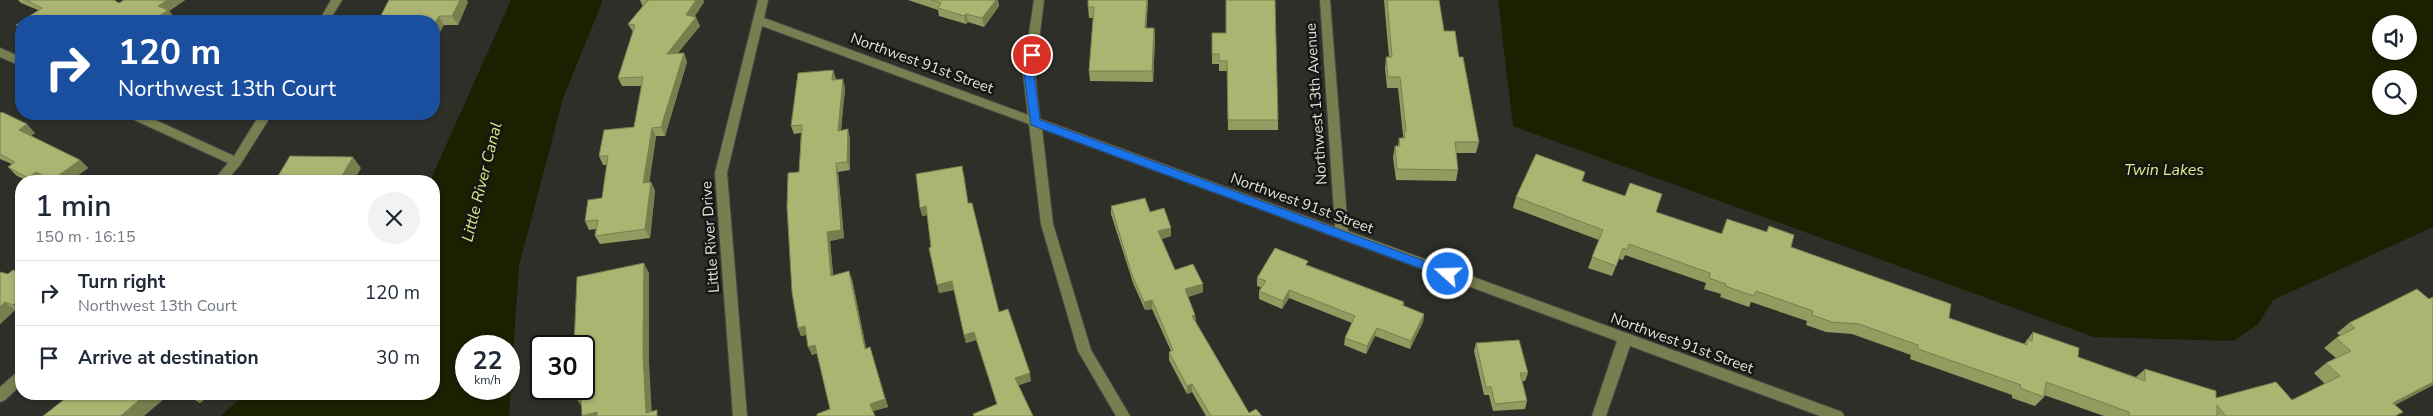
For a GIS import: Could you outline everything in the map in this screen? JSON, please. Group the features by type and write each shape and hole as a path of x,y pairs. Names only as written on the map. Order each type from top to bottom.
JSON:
{"street":[{"path":"328,15 337,0"},
{"name":"Little River Drive","path":"740,416 721,173 756,20 763,0"},
{"path":"1039,0 1029,74 1047,224 1085,350 1122,416"},
{"name":"Northwest 13th Avenue","path":"1325,0 1342,235"},
{"name":"Northwest 91st Street","path":"756,20 1836,416"},
{"path":"0,52 15,59"},
{"path":"145,120 236,162"},
{"path":"224,175 236,162 262,120"},
{"path":"1599,416 1625,339"},
{"path":"0,396 15,382"}],"water":[{"name":"Little River Canal","path":"511,0 603,0 563,98 519,266 514,335 455,335 455,400 510,400 509,416 221,416 238,400 440,400 440,175 433,175"},
{"name":"Twin Lakes","path":"1498,0 2433,0 2433,227 2273,300 2259,323 2234,341 2094,337 1513,126"}],"building":[{"path":"26,0 114,0 119,3 124,0 167,0 158,6 168,10 161,15 31,15 42,8"},
{"path":"389,0 460,0 452,16 381,15"},
{"path":"648,0 696,0 686,15 696,17 667,54 684,53 661,127 652,128 643,183 651,182 645,229 595,236 598,220 585,221 588,200 602,198 608,156 599,156 604,130 634,127 643,77 618,78 635,25 628,24"},
{"path":"931,0 996,0 982,18 966,14 964,16 938,8 941,3"},
{"path":"1088,0 1147,0 1145,28 1154,28 1152,71 1089,71 1094,7 1088,7"},
{"path":"1226,0 1275,0 1278,120 1228,120 1227,61 1219,61 1219,54 1212,54 1212,33 1226,33"},
{"path":"1387,0 1439,0 1444,31 1455,31 1459,57 1463,57 1479,142 1455,142 1458,170 1397,169 1395,146 1400,146 1399,138 1405,138 1404,131 1406,131 1400,77 1388,77 1386,57 1392,57"},
{"path":"833,70 832,80 843,79 838,131 848,129 847,162 836,163 841,230 827,232 831,276 849,271 865,349 870,347 885,399 870,404 875,416 817,416 817,414 830,409 815,345 808,347 805,326 798,328 792,292 787,207 788,173 799,172 802,125 791,126 798,73"},
{"path":"2,112 15,120 27,124 19,130 80,160 59,175 42,175 36,172 32,175 23,175 8,167 15,162 0,154 0,113"},
{"path":"1536,154 1585,172 1582,181 1625,196 1630,183 1662,194 1656,212 1722,234 1727,219 1767,232 1769,226 1794,235 1791,247 1951,304 1949,318 2027,345 2027,339 2032,341 2033,332 2079,348 2078,357 2145,381 2145,369 2216,391 2216,398 2276,382 2292,400 2340,376 2326,363 2351,351 2336,338 2355,328 2349,323 2417,289 2429,299 2433,297 2433,382 2393,403 2403,412 2395,416 2226,416 2217,405 2217,416 2129,416 2129,412 2046,382 2044,397 2020,388 2021,385 1918,349 1918,345 1859,324 1832,322 1812,315 1813,311 1756,291 1754,296 1725,286 1726,284 1709,278 1710,273 1629,244 1627,250 1623,248 1616,266 1592,257 1603,230 1516,197"},
{"path":"290,156 353,157 342,175 279,175"},
{"path":"962,166 968,203 972,203 999,312 1008,309 1030,373 1015,378 1033,416 974,416 973,414 997,404 974,332 964,335 952,281 937,285 929,248 931,247 926,206 920,208 916,174"},
{"path":"1145,198 1150,212 1164,208 1171,228 1158,231 1175,270 1193,264 1203,284 1185,289 1195,315 1192,316 1249,413 1256,409 1262,416 1211,416 1192,384 1187,386 1169,352 1173,350 1152,300 1144,302 1132,275 1111,206"},
{"path":"1275,248 1308,261 1306,265 1404,302 1402,305 1424,314 1411,341 1377,328 1367,346 1345,338 1355,316 1289,290 1283,301 1259,291 1266,281 1257,278"},
{"path":"644,263 643,352 646,413 657,410 657,416 597,416 597,412 582,416 581,400 595,400 595,335 574,335 577,277"},
{"path":"15,270 15,303 13,305 5,302 0,307 0,272 8,274"},
{"path":"1519,340 1528,373 1520,373 1527,401 1495,404 1491,387 1486,387 1476,343"},
{"path":"63,400 139,400 121,416 43,416"}],"route":[{"path":"1032,55 1029,74 1035,122 1448,274"}]}
